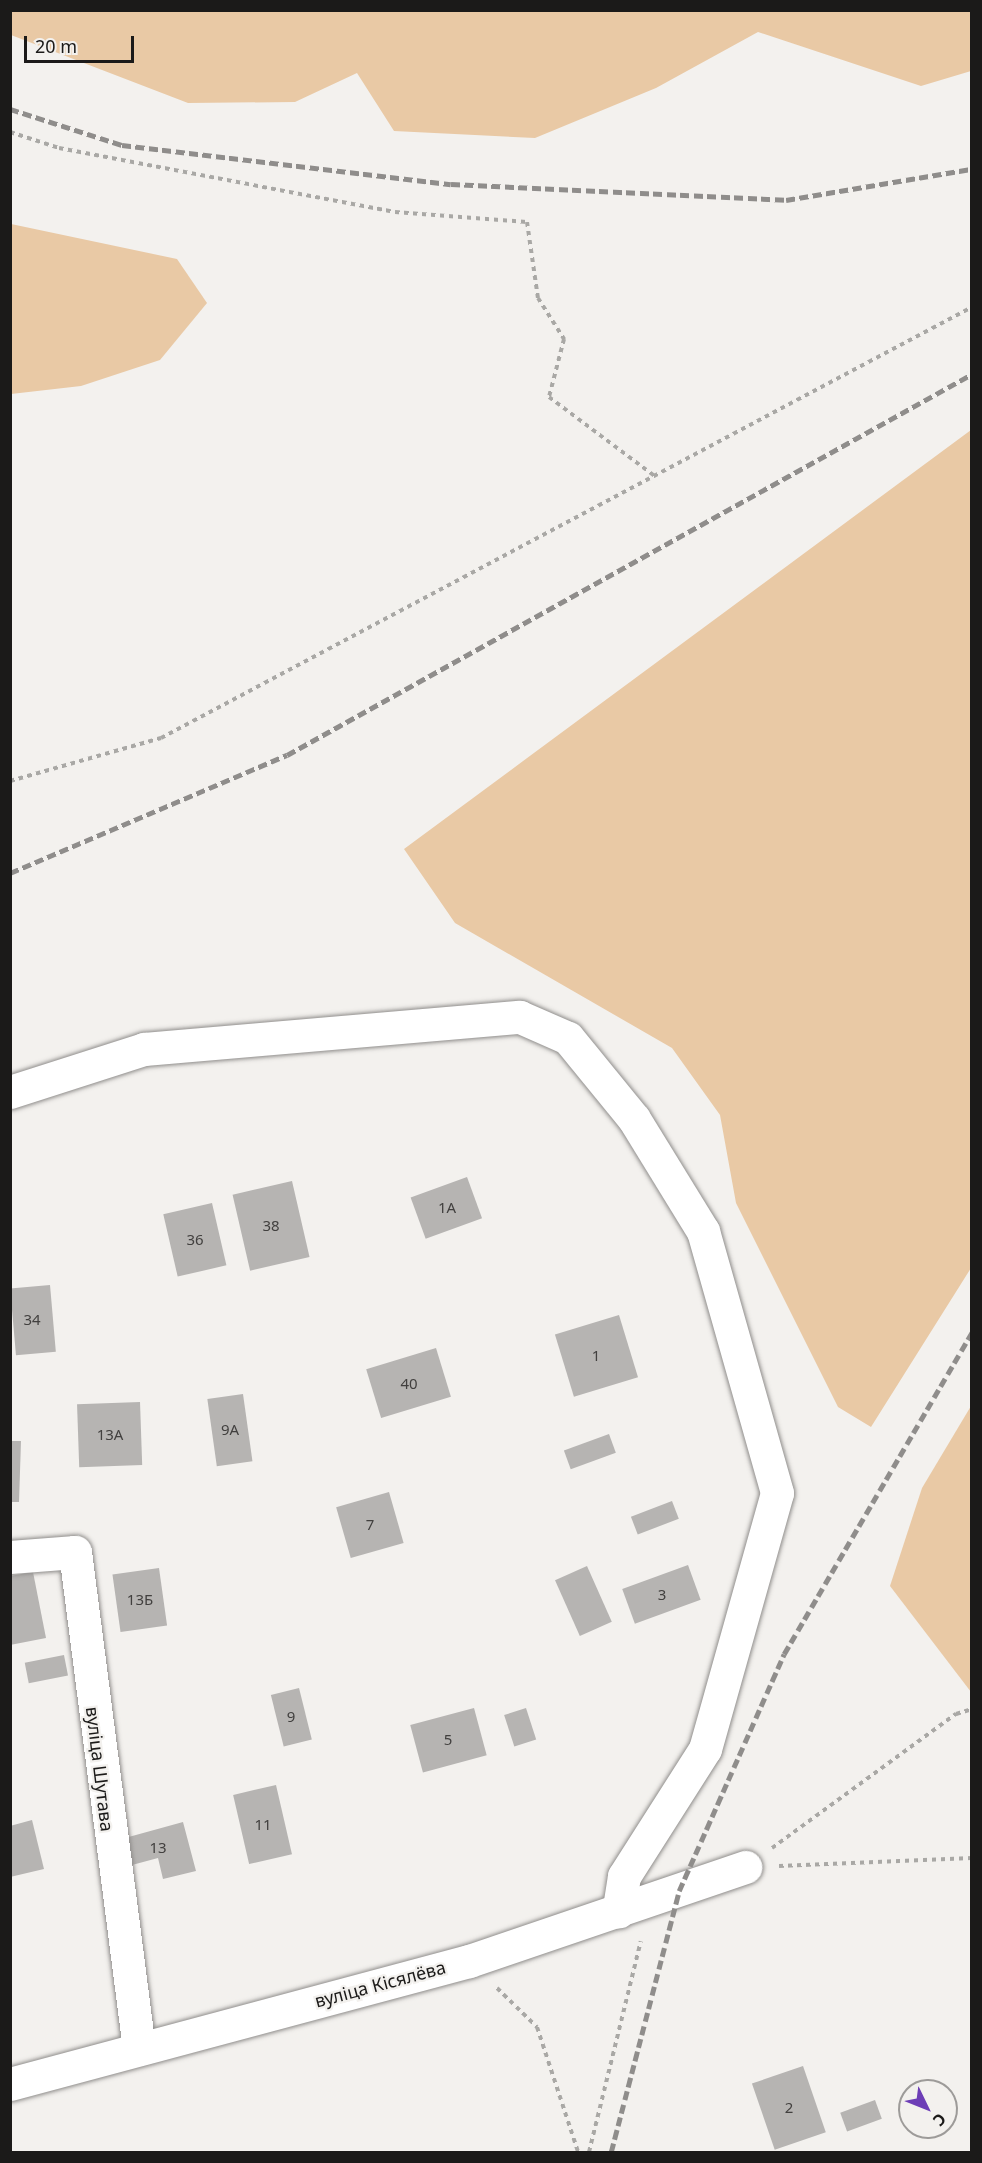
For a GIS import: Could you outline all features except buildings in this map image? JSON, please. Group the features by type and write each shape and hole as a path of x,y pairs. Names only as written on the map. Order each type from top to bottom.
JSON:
{"street":[{"path":"10,1092 144,1049 520,1017 568,1038 634,1119 703,1232 777,1493 705,1749 624,1876 618,1912"},
{"name":"вуліца Шутава","path":"10,1557 75,1552 139,2049"},
{"name":"вуліца Кісялёва","path":"10,2084 469,1961 745,1868"}],"path":[{"path":"10,132 59,148 395,212 527,222 538,298 564,339 549,397 656,477"},
{"path":"10,781 161,738 656,477 972,307"},
{"path":"745,1868 956,1714 972,1709"},
{"path":"745,1868 972,1858"},
{"path":"589,2152 651,1901"},
{"path":"469,1961 537,2027 578,2152"}],"shaded area":[{"path":"10,11 971,11 971,71 921,86 758,32 656,88 535,138 394,131 357,73 295,102 188,103 11,35"},
{"path":"11,224 177,259 207,303 160,360 81,386 11,394"},
{"path":"971,430 971,1268 871,1427 838,1407 736,1203 720,1115 672,1048 455,923 404,849"},
{"path":"971,1406 971,1692 890,1586 922,1488"}],"railway":[{"path":"10,109 122,145 451,184 786,200 972,169"},
{"path":"10,873 287,755 972,374"},
{"path":"611,2152 679,1891 784,1654 972,1332"}]}
